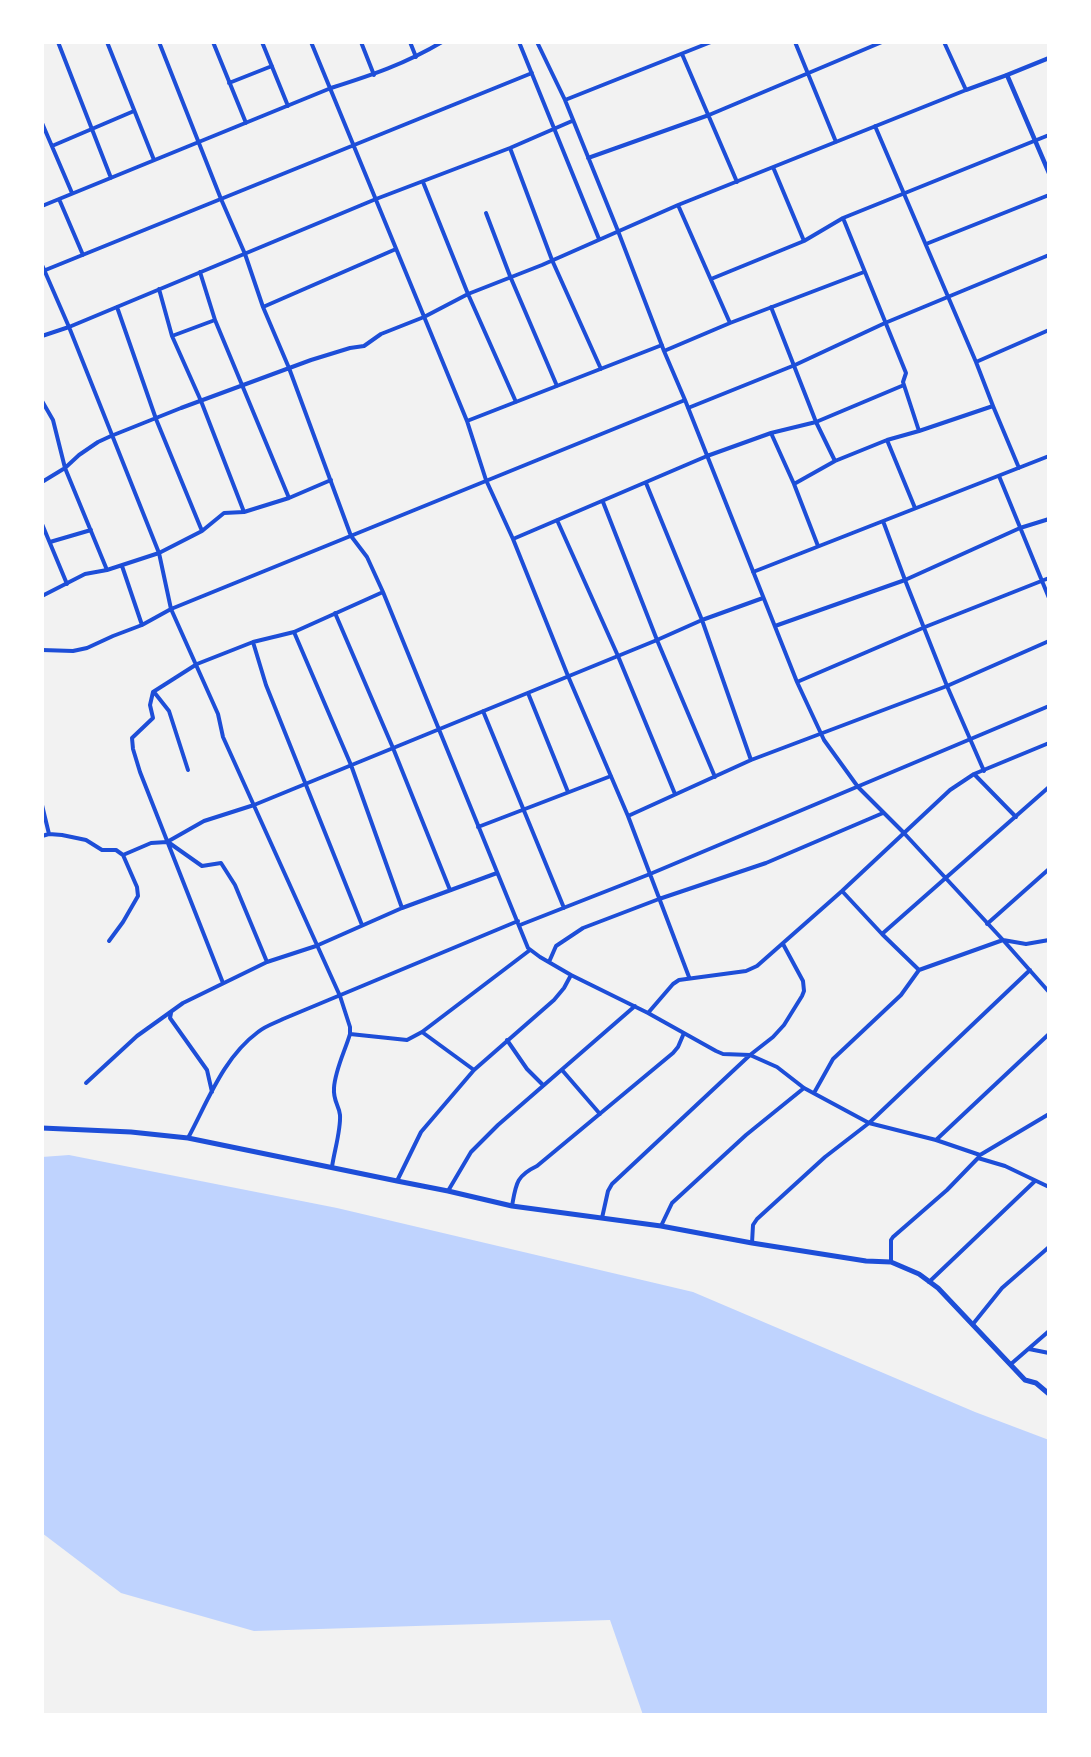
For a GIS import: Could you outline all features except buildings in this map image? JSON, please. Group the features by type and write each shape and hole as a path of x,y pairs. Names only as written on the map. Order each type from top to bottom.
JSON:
{"main road":[{"path":"42,1128 131,1132 188,1138 512,1206 661,1226 866,1261 891,1262 908,1268 947,1297 1025,1380 1036,1383 1049,1394"}],"street":[{"path":"58,42 111,178"},
{"path":"107,42 154,160"},
{"path":"159,42 245,254 351,536 367,557 383,592 530,950 571,975 723,1054 750,1055 777,1066 804,1088 868,1123 936,1140 1005,1166 1049,1187"},
{"path":"213,42 246,123"},
{"path":"262,42 288,106"},
{"path":"311,42 467,421 486,480 513,539 628,816 689,977"},
{"path":"361,42 374,75"},
{"path":"410,42 416,57"},
{"path":"42,206 331,88 374,75 416,57 442,42"},
{"path":"519,42 599,239"},
{"path":"538,42 565,100 763,598 821,734 858,787 946,878 1049,992"},
{"path":"565,100 711,42"},
{"path":"795,42 836,142"},
{"path":"588,158 709,115 882,42"},
{"path":"944,42 966,90"},
{"path":"682,54 737,182"},
{"path":"42,482 65,468 98,442 111,436 289,368 364,346 381,334 424,317 468,294 678,205 1049,58"},
{"path":"229,82 272,66"},
{"path":"43,271 532,73"},
{"path":"1007,75 1049,172"},
{"path":"52,146 134,111"},
{"path":"42,336 69,327 376,199 510,148 572,121"},
{"path":"42,123 72,193"},
{"path":"874,126 926,244 1019,468"},
{"path":"711,279 804,241 843,218 1049,135"},
{"path":"510,148 552,260 601,369"},
{"path":"773,167 804,241"},
{"path":"423,182 468,294 516,402"},
{"path":"926,244 1049,195"},
{"path":"58,199 83,255"},
{"path":"678,205 730,323"},
{"path":"486,213 557,386"},
{"path":"843,218 906,373 903,381 919,432"},
{"path":"263,307 396,249"},
{"path":"688,408 795,365 885,323 1049,255"},
{"path":"42,266 69,327 159,553 171,609 218,714 224,737 340,996 350,1027 350,1034 334,1083 335,1103 340,1121 332,1167"},
{"path":"200,272 215,320 289,498"},
{"path":"664,351 864,272"},
{"path":"159,290 172,336 201,401 244,512"},
{"path":"117,307 156,419 202,531"},
{"path":"771,308 816,422 835,461"},
{"path":"172,336 215,320"},
{"path":"976,362 1049,330"},
{"path":"467,421 662,345"},
{"path":"513,539 707,456 771,434 816,422 904,385"},
{"path":"42,650 72,651 87,648 142,625 171,609 685,400"},
{"path":"42,401 53,420 65,468 107,570"},
{"path":"794,484 835,461 887,440 919,432 993,406"},
{"path":"771,434 794,484 818,546"},
{"path":"887,440 915,508"},
{"path":"753,572 1049,456"},
{"path":"999,477 1049,598"},
{"path":"42,596 85,574 122,566 159,553 202,531 224,513 244,512 289,498 331,480"},
{"path":"646,483 702,620 751,760"},
{"path":"603,502 657,640 715,777"},
{"path":"775,626 904,580 1020,528 1049,519"},
{"path":"557,520 618,656 675,794"},
{"path":"883,521 904,580 984,771"},
{"path":"42,524 67,584"},
{"path":"50,542 91,530"},
{"path":"122,566 142,625"},
{"path":"797,682 925,627 1049,578"},
{"path":"223,984 140,772 132,738 153,718 150,705 153,692 197,664 253,642 294,632 383,592"},
{"path":"123,855 151,843 167,842 204,821 254,805 702,620 763,598"},
{"path":"334,613 393,748 450,890"},
{"path":"294,632 351,765 402,908"},
{"path":"628,816 751,760 947,686 1049,641"},
{"path":"253,642 266,685 362,925"},
{"path":"153,692 169,711 188,770"},
{"path":"528,693 568,792"},
{"path":"188,1138 215,1083 227,1065 259,1031 519,923 650,874 1049,706"},
{"path":"483,711 564,908"},
{"path":"648,1013 679,980 752,969 842,891 950,790 974,774 1049,743"},
{"path":"974,774 1016,817"},
{"path":"478,827 611,776"},
{"path":"882,934 1049,787"},
{"path":"42,805 49,834"},
{"path":"549,962 556,946 583,928 659,898 766,863 883,813"},
{"path":"42,836 49,834 86,840 102,850 116,850 123,855 137,887 138,896 123,922 108,941"},
{"path":"167,842 202,866 221,863 234,885 267,962"},
{"path":"987,924 1049,869"},
{"path":"86,1083 137,1036 183,1003 267,962 316,946 402,908 497,873"},
{"path":"842,891 919,970"},
{"path":"814,1093 833,1059 901,995 919,970 1003,940 1026,944 1049,940"},
{"path":"601,1218 612,1184 750,1055 778,1032 804,992 802,981 783,944"},
{"path":"350,1034 407,1040 422,1032 530,950"},
{"path":"752,1243 753,1225 757,1219 825,1157 868,1123 1030,970"},
{"path":"397,1181 421,1132 474,1070 554,1000 571,975"},
{"path":"448,1191 473,1150 498,1125 634,1006"},
{"path":"172,1012 170,1018 207,1070 212,1093"},
{"path":"422,1032 474,1070"},
{"path":"512,1206 516,1182 525,1172 537,1166 673,1053 684,1033"},
{"path":"936,1140 1049,1034"},
{"path":"507,1040 527,1069 543,1085"},
{"path":"562,1070 601,1114"},
{"path":"661,1226 672,1203 746,1135 804,1088"},
{"path":"891,1262 893,1237 947,1190 979,1156 1049,1114"},
{"path":"929,1282 1035,1181"},
{"path":"973,1324 1002,1288 1049,1247"},
{"path":"1011,1364 1049,1331"},
{"path":"1029,1349 1049,1353"}],"water":[{"path":"69,1155 337,1208 693,1292 975,1412 1049,1440 1049,1715 643,1715 610,1620 254,1631 121,1593 42,1533 42,1157"}]}
